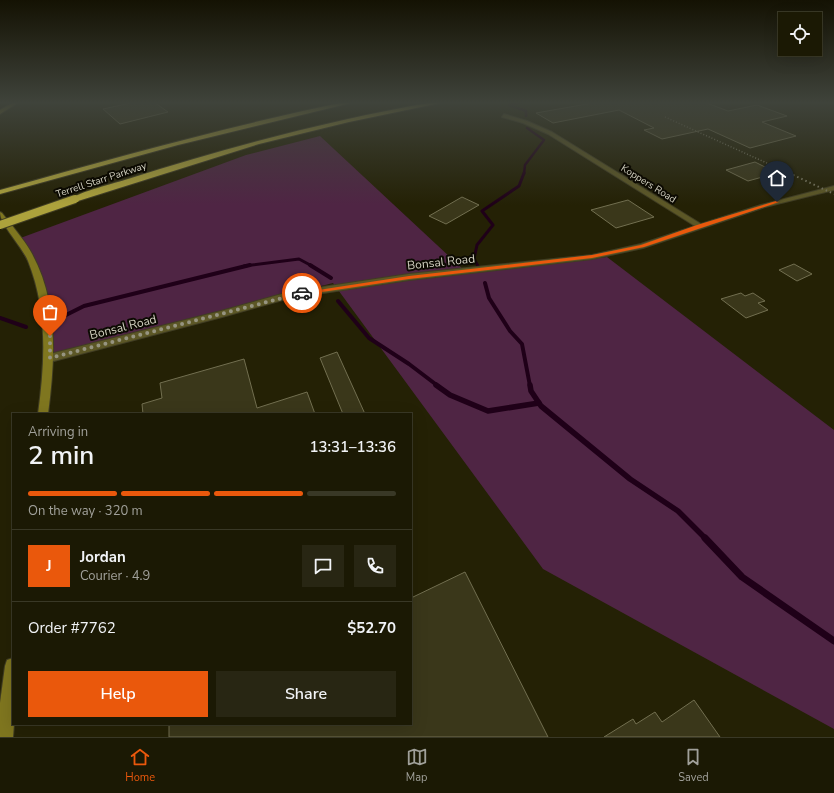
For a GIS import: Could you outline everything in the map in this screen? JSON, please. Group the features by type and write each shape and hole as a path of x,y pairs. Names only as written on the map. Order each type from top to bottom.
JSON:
{"highway":[{"name":"Terrell Starr Parkway","path":"0,192 204,136"},
{"name":"Terrell Starr Parkway","path":"0,225 147,175 284,136"}],"street":[{"name":"Koppers Road","path":"555,136 699,226"},
{"name":"Bonsal Road","path":"50,358 222,314 289,295 409,277 592,257 643,246 699,226 763,206 834,188"},
{"path":"0,214 31,258 42,288 49,325 50,358 43,413"},
{"path":"4,737 12,674"}],"shaded area":[{"path":"320,136 466,272 607,257 834,430 834,729 543,569 333,283 49,355 47,294 15,240 246,155"}],"building":[{"path":"657,136 674,136 662,139"},
{"path":"724,136 794,136 750,148"},
{"path":"755,162 777,173 748,181 726,170"},
{"path":"462,197 479,205 446,224 429,216"},
{"path":"628,200 654,217 616,228 591,210"},
{"path":"794,264 812,274 797,281 779,270"},
{"path":"741,293 745,296 753,293 765,301 758,303 768,310 746,318 721,299"},
{"path":"337,352 365,413 343,413 320,358"},
{"path":"244,359 257,408 307,392 315,413 143,413 142,404 162,398 160,383"},
{"path":"465,572 548,737 169,737 169,725 412,725 412,598"},
{"path":"694,700 720,737 604,737 633,719 636,724 655,712 662,722"}],"waterway":[{"path":"524,174 525,165 544,140 539,136"},
{"path":"478,266 474,259 477,245 493,225 482,211 519,186 524,173"},
{"path":"248,265 299,259 312,266"},
{"path":"66,315 84,306 248,265"},
{"path":"244,266 248,265"},
{"path":"310,265 331,278"},
{"path":"485,283 489,298 510,331 522,344 530,386"},
{"path":"338,301 369,338 409,364 438,386"},
{"path":"0,318 26,327"},
{"path":"436,385 450,395 488,411 539,403"},
{"path":"530,385 531,391 539,403"},
{"path":"539,403 630,479 678,511 705,538"},
{"path":"705,538 742,577 834,641"}],"railway":[{"path":"708,136 791,174"},
{"path":"789,173 834,194"}],"way so far":[{"path":"50,336 50,358 222,314 289,295 302,293"}],"route":[{"path":"302,293 409,277 592,257 643,246 699,226 777,202"}]}
